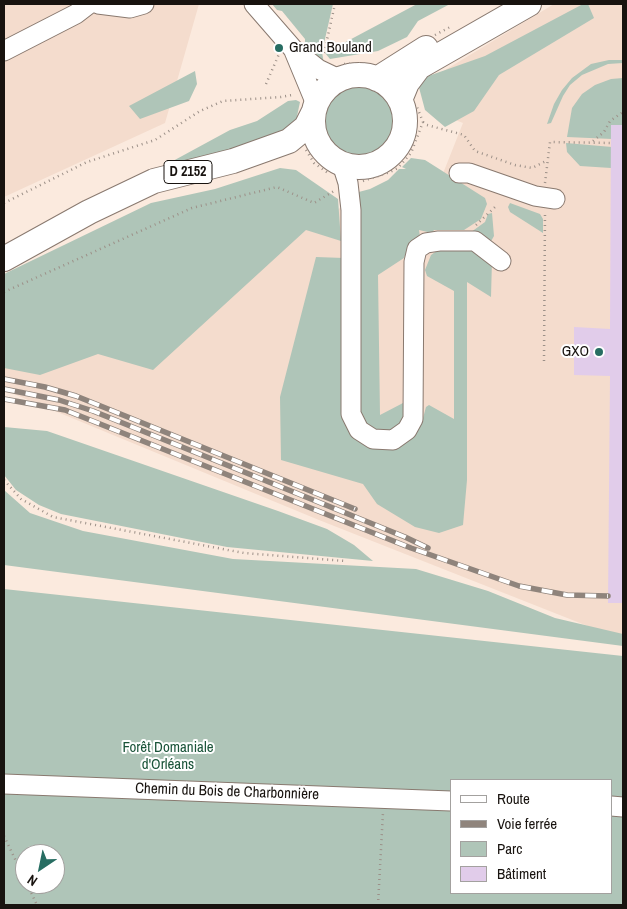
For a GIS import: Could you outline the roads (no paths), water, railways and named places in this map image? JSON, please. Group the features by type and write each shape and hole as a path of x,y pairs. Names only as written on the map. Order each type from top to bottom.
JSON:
{"main road":[{"path":"377,79 425,48 507,4"},
{"path":"400,100 407,84 419,67 529,4"},
{"path":"333,70 377,79 394,91 400,100 405,118 400,142 391,154 368,166 339,167 315,135 315,108 333,70"},
{"name":"D 2152","path":"58,232 89,212 154,181 233,161 289,141 306,127 315,108"},
{"name":"D 2152","path":"4,259 58,232 156,194 236,173 294,153 339,167"}],"street":[{"path":"4,51 76,14 89,4"},
{"path":"98,4 130,8 144,4"},
{"path":"254,4 287,50 315,108"},
{"path":"287,50 318,68 333,70"},
{"path":"339,167 351,210 351,414 359,430 373,439 392,440 407,430 413,418 414,262 417,249 426,243 439,241 475,241 501,261"},
{"path":"459,173 469,173 551,204 483,186"},
{"name":"Chemin du Bois de Charbonnière","path":"4,784 450,801"}],"railway":[{"path":"4,379 45,387 76,396 355,509"},
{"path":"4,389 59,400 93,411 428,548"},
{"path":"4,399 65,410 411,548 519,586 567,595 608,596"}],"place":[{"name":"Grand Bouland","path":"279,48"},
{"name":"GXO","path":"599,352"}],"park label":[{"name":"Forêt Domaniale d'Orléans","path":"168,756"}]}
